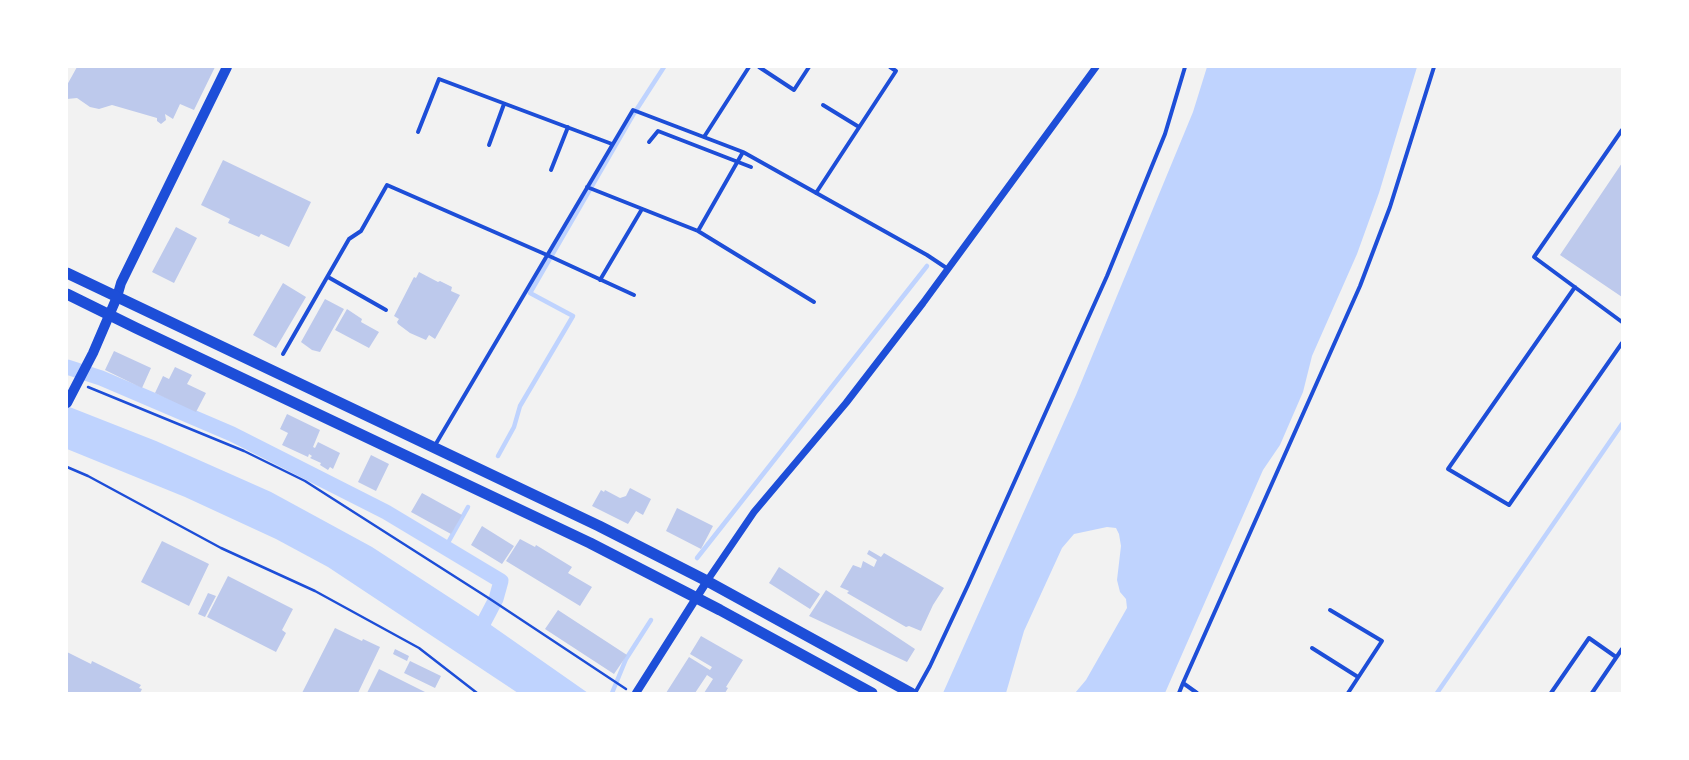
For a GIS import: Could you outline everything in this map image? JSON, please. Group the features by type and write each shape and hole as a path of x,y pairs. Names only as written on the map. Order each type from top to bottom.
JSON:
{"highway":[{"path":"67,272 598,526 707,581 911,693"},
{"path":"67,294 590,543 696,598 872,693"}],"main road":[{"path":"67,402 110,315 118,297 121,283 227,67"},
{"path":"632,692 707,581"}],"street":[{"path":"704,137 749,67"},
{"path":"759,67 794,90 809,67"},
{"path":"816,193 896,71 890,67"},
{"path":"707,581 754,512 846,403 948,269 1096,67"},
{"path":"915,693 930,666 968,585 1107,276 1165,134 1185,67"},
{"path":"1179,693 1360,286 1390,207 1434,67"},
{"path":"418,132 439,79 612,144"},
{"path":"489,145 504,104"},
{"path":"823,105 859,127"},
{"path":"434,448 633,110 743,152 948,269"},
{"path":"552,170 568,128"},
{"path":"1622,130 1534,257 1622,322"},
{"path":"649,142 658,131 751,167"},
{"path":"698,230 743,152"},
{"path":"283,354 349,239 361,230 387,186 547,255 634,295"},
{"path":"587,187 698,230 814,302"},
{"path":"600,280 642,209"},
{"path":"328,277 386,310"},
{"path":"1575,287 1448,469 1509,505 1622,343"},
{"path":"1330,610 1382,641 1348,693"},
{"path":"1551,693 1589,638 1616,657"},
{"path":"1312,648 1358,677"},
{"path":"1592,693 1622,649"},
{"path":"1183,683 1197,693"}],"path":[{"path":"76,386 244,451 305,481 500,605 632,692"},
{"path":"67,467 88,476 221,548 315,591 419,648 477,693"}],"water":[{"path":"1207,67 1417,67 1379,193 1357,254 1312,356 1303,392 1280,445 1263,470 1165,693 1075,693 1086,680 1127,608 1126,599 1120,592 1117,580 1121,546 1119,534 1116,528 1107,527 1074,534 1062,548 1024,631 1006,693 943,693 1076,395 1193,112"},
{"path":"67,406 156,441 271,492 372,547 478,616 588,693 518,693 328,567 276,539 185,497 67,449"}],"building":[{"path":"77,67 215,67 194,110 180,104 173,119 165,114 166,120 161,124 157,121 157,118 112,105 99,109 90,107 77,98 67,99 67,85"},
{"path":"223,160 311,202 289,247 261,234 259,237 228,223 230,219 201,205"},
{"path":"1622,163 1622,297 1560,255"},
{"path":"176,227 197,238 174,283 152,272"},
{"path":"419,272 438,282 440,281 452,287 451,291 460,295 435,339 429,335 426,340 410,333 398,324 397,322 399,319 394,316 414,277 416,278"},
{"path":"283,283 306,297 276,348 253,335"},
{"path":"325,299 344,309 320,352 312,350 301,342"},
{"path":"347,309 362,319 361,322 379,332 369,348 335,330"},
{"path":"114,351 151,368 142,388 105,370"},
{"path":"175,367 192,375 187,384 206,393 196,412 155,393 163,376 169,379"},
{"path":"287,414 320,430 313,447 315,448 318,442 340,453 333,469 330,467 328,470 320,465 321,463 310,458 312,456 309,454 308,457 282,445 288,433 280,429"},
{"path":"371,455 389,464 376,491 358,482"},
{"path":"630,488 651,499 643,515 636,511 628,524 592,506 601,490 604,492 605,490 620,498 626,496"},
{"path":"422,493 462,515 451,534 411,512"},
{"path":"677,508 713,526 701,549 666,531"},
{"path":"482,526 514,546 502,564 471,545"},
{"path":"520,539 535,547 536,545 572,567 568,573 592,587 580,606 506,561"},
{"path":"162,541 209,564 189,606 141,582"},
{"path":"869,550 881,557 884,553 944,588 933,605 921,631 909,626 906,627 847,593 849,591 840,587 853,565 861,568 863,561 874,567 877,560 867,554"},
{"path":"779,567 820,594 810,609 769,583"},
{"path":"228,576 293,609 282,630 286,633 276,652 207,617"},
{"path":"826,590 915,649 907,662 809,616"},
{"path":"208,593 216,596 205,617 198,614"},
{"path":"558,610 627,655 614,674 545,629"},
{"path":"335,628 362,641 363,639 380,647 358,693 302,693"},
{"path":"701,636 743,660 726,687 728,688 725,693 704,693 713,679 707,675 695,693 666,693 689,657 710,670 712,667 690,654"},
{"path":"395,649 409,656 407,661 393,654"},
{"path":"67,652 91,664 92,661 141,685 139,688 142,689 140,693 67,693"},
{"path":"410,661 441,676 435,688 404,673"},
{"path":"379,669 427,693 367,693"}],"waterway":[{"path":"498,456 514,427 520,406 573,316 530,293 633,115 664,67"},
{"path":"697,558 927,266"},
{"path":"67,367 101,378 232,434 386,512 501,581 496,599 475,639"},
{"path":"1437,693 1622,424"},
{"path":"445,548 468,507"},
{"path":"612,693 626,659 651,620"}]}
